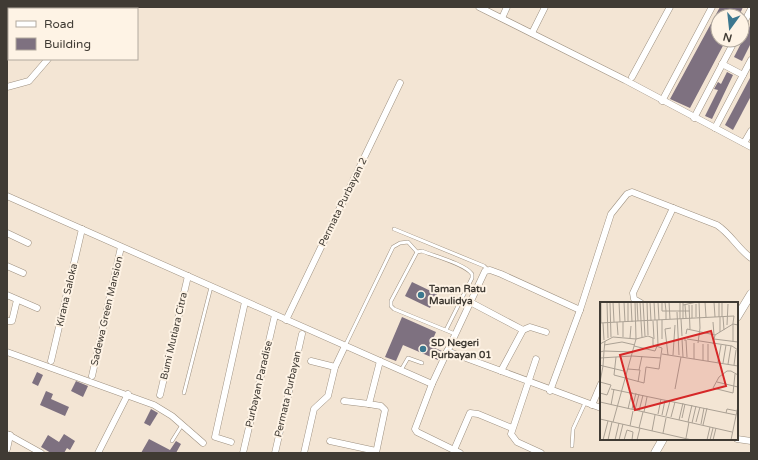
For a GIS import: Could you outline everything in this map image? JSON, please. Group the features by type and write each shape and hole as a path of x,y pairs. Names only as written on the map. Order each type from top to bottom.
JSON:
{"street":[{"path":"479,7 751,147"},
{"path":"502,18 507,7"},
{"path":"532,33 545,7"},
{"path":"632,77 670,7"},
{"path":"662,100 712,7"},
{"path":"694,118 731,48"},
{"path":"7,87 29,81 47,60"},
{"path":"715,128 751,60"},
{"path":"722,64 743,75"},
{"name":"Permata Purbayan 2","path":"286,320 400,83"},
{"path":"744,143 751,131"},
{"path":"550,391 580,310 608,223 614,210 627,194 634,193 723,230 751,258"},
{"path":"8,198 82,229 432,384"},
{"path":"639,302 634,299 633,293 673,208"},
{"name":"Kirana Saloka","path":"51,361 82,229"},
{"path":"7,233 28,243"},
{"name":"Sadewa Green Mansion","path":"92,376 121,247"},
{"path":"7,266 22,273"},
{"path":"512,428 478,414 470,413 457,452 416,430 432,384 483,274 488,270 580,310"},
{"name":"Bumi Mutiara Citra","path":"160,396 188,276"},
{"path":"738,315 751,294"},
{"path":"7,295 37,308"},
{"path":"7,321 12,321 18,300"},
{"path":"232,442 215,437 244,302"},
{"path":"470,302 523,330"},
{"name":"Purbayan Paradise","path":"243,453 275,315"},
{"path":"501,371 523,330 530,327 546,332"},
{"name":"Permata Purbayan","path":"275,453 302,334"},
{"path":"304,453 314,409 328,396 335,367 345,346"},
{"path":"447,351 528,381 550,391 600,408"},
{"path":"7,352 128,394 154,405 204,443"},
{"path":"536,359 511,434 514,440 541,453"},
{"path":"311,361 335,367"},
{"path":"369,404 380,361"},
{"path":"592,405 600,386"},
{"path":"98,453 128,394"},
{"path":"330,441 376,452 385,410 381,406 344,401"},
{"path":"7,449 8,435 40,453"},
{"path":"738,439 751,441"},
{"path":"655,453 662,440"}],"lane":[{"path":"394,229 484,266 488,270"},
{"path":"345,346 393,247 400,243 408,242 417,252"},
{"path":"417,252 422,251 469,270 473,276 446,330"},
{"path":"417,252 391,301 391,306 394,309 455,334"},
{"path":"457,265 461,256"},
{"path":"184,394 211,286"},
{"path":"401,370 408,358 422,363"},
{"path":"572,446 573,429 585,403"},
{"path":"172,441 182,425"}],"building":[{"path":"720,7 743,7 743,8"},
{"path":"751,24 750,45 750,26"},
{"path":"710,25 710,48 722,48 690,108 670,99"},
{"path":"739,48 748,48 742,61 734,57"},
{"path":"727,72 733,75 712,119 705,116 718,90 714,89 718,82 721,84"},
{"path":"751,76 751,96 733,130 725,125"},
{"name":"Taman Ratu Maulidya","path":"412,282 437,294 430,308 405,296"},
{"path":"402,317 436,332 430,346 442,351 438,360 403,345 396,361 385,357"},
{"path":"37,372 43,375 38,386 32,383"},
{"path":"76,381 88,386 83,397 71,391"},
{"path":"46,391 53,394 51,399 69,407 65,416 40,405"},
{"path":"151,409 158,413 150,426 144,423"},
{"path":"64,434 75,441 70,450 67,448 64,453 51,453 41,447 48,435 59,442"},
{"path":"149,439 170,450 176,441 181,444 176,453 141,453"}],"place":[{"name":"Taman Ratu Maulidya","path":"421,295"},
{"name":"SD Negeri Purbayan 01","path":"423,349"}]}
